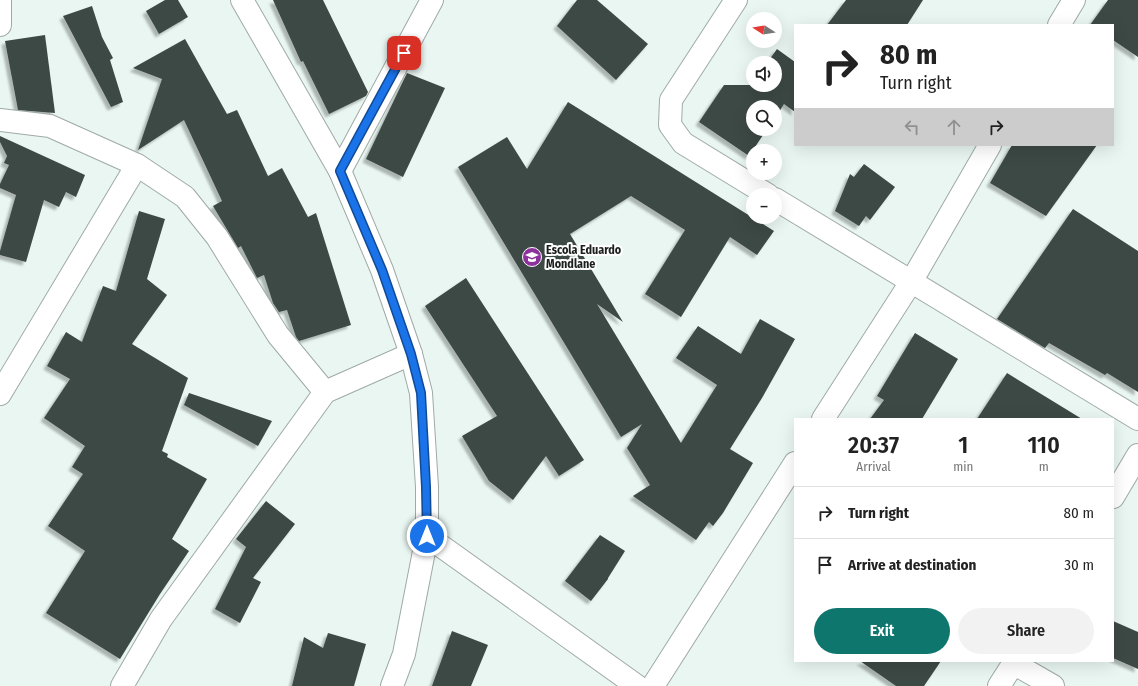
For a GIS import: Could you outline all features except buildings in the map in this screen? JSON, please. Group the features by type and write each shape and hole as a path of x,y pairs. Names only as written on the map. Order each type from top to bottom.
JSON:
{"street":[{"path":"0,0 0,26"},
{"path":"242,0 340,171 382,270 411,354 421,393 427,536 404,654 392,686"},
{"path":"340,171 432,0"},
{"path":"736,0 671,100 670,126 683,143 757,188"},
{"path":"1060,24 1074,0"},
{"path":"0,120 50,126 137,165 185,197 217,237 278,335 325,392"},
{"path":"824,418 911,282 989,146"},
{"path":"0,394 137,165"},
{"path":"782,203 1138,419"},
{"path":"122,686 162,619 325,392 411,354"},
{"path":"1114,495 1138,455"},
{"path":"653,686 794,465"},
{"path":"427,536 637,686"},
{"path":"999,686 1014,662 1053,686"}],"place":[{"name":"Escola Eduardo Mondlane","path":"532,257"}],"route":[{"path":"404,53 340,171 382,270 411,354 421,393 427,536"}]}
